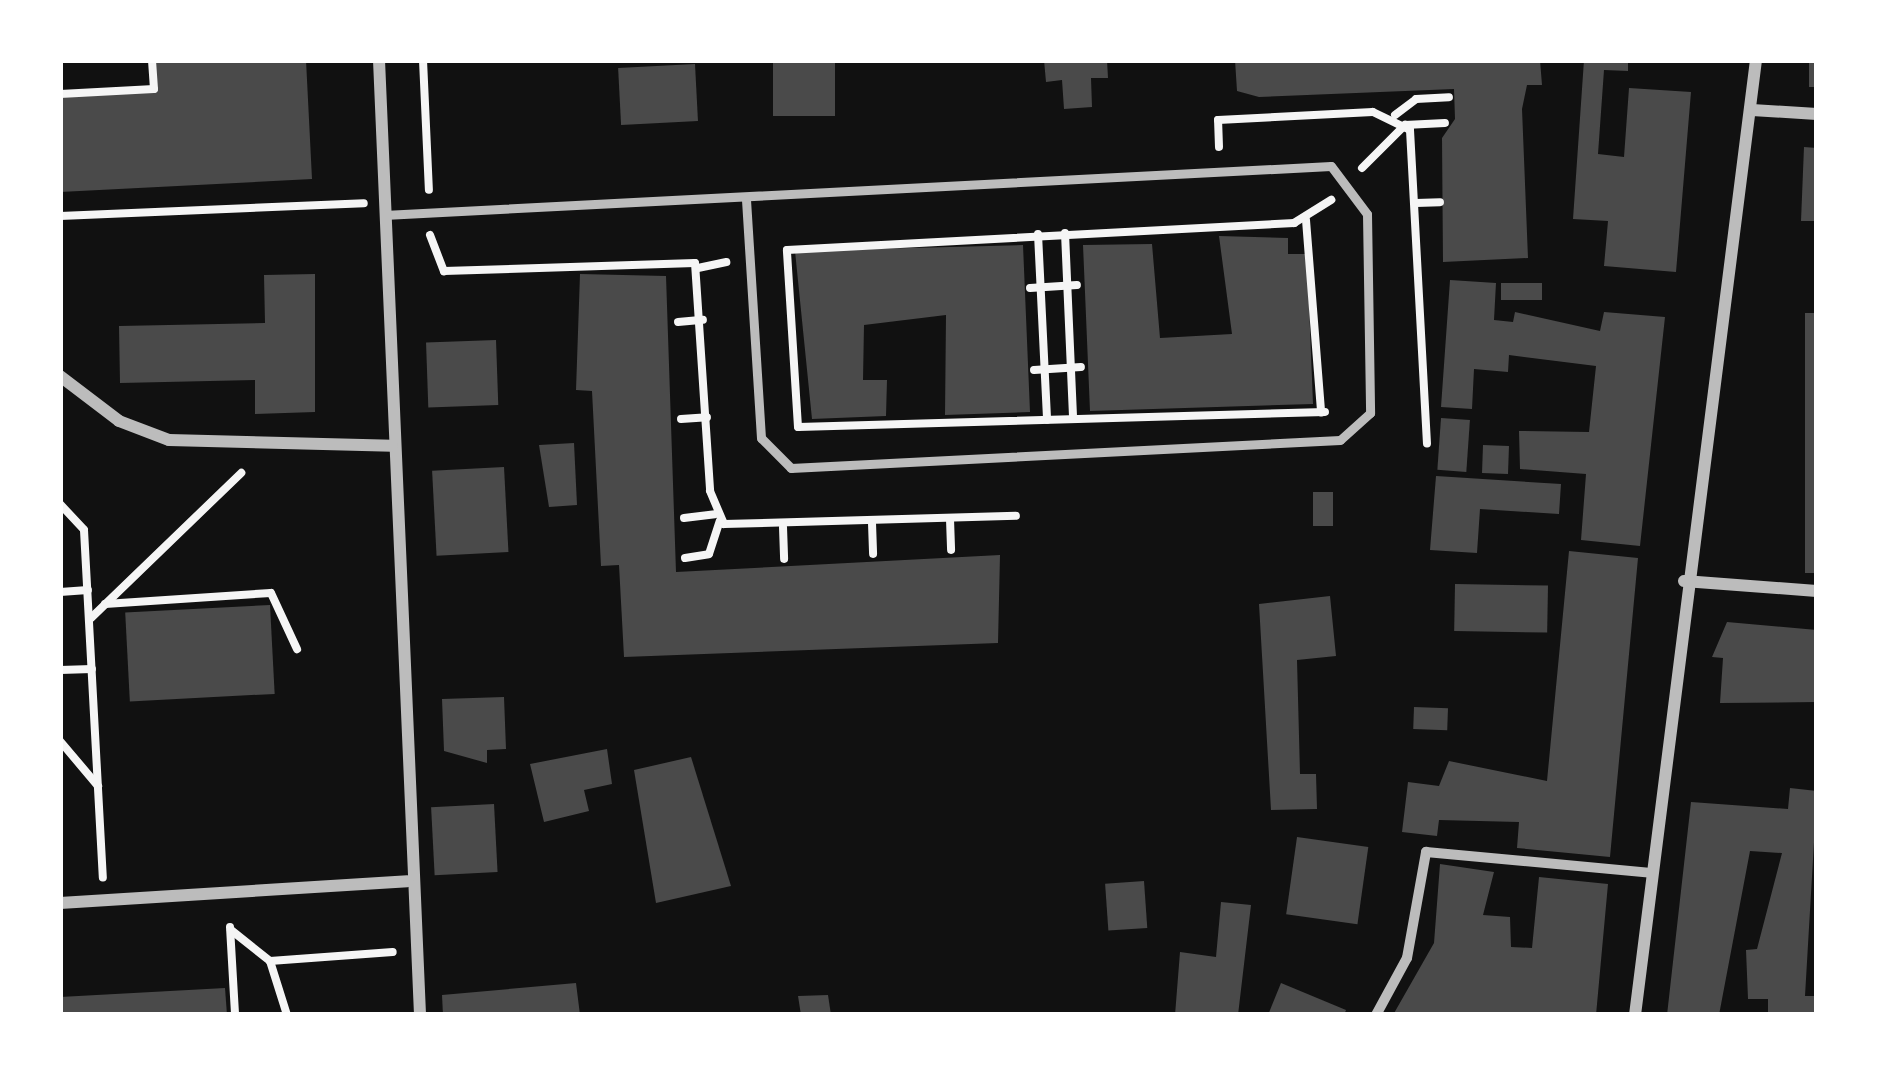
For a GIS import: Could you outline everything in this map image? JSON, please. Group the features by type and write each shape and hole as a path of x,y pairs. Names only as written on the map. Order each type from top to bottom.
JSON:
{"street":[{"path":"379,60 407,881 420,1015"},
{"path":"1635,1015 1684,580 1756,60"},
{"path":"1752,110 1817,114"},
{"path":"60,376 119,421 182,443 392,446"},
{"path":"1684,580 1817,591"},
{"path":"1376,1015 1407,958 1426,852 1652,872"},
{"path":"60,903 407,881"}],"lane":[{"path":"384,208 430,213 746,200 1315,164 1350,180 1367,214 1374,392 1356,434 812,469 775,460 761,438 746,200"}],"path":[{"path":"60,94 154,88 152,60"},
{"path":"423,60 431,261 444,271 698,268 736,255"},
{"path":"1394,116 1416,99 1449,97"},
{"path":"1336,411 1047,420 794,420 788,245 1306,220 1406,124 1445,123"},
{"path":"1416,203 1440,202"},
{"path":"60,216 384,208"},
{"path":"1306,220 1321,412"},
{"path":"1065,233 1076,368 1073,419"},
{"path":"1038,234 1035,288 1047,420"},
{"path":"685,558 711,552 717,517 698,268"},
{"path":"1035,288 1072,285"},
{"path":"678,322 703,320"},
{"path":"1040,370 1076,368"},
{"path":"681,419 707,417"},
{"path":"89,620 241,473"},
{"path":"60,504 84,530 104,900"},
{"path":"684,518 717,517 782,527 1016,516"},
{"path":"950,519 951,550"},
{"path":"872,523 873,554"},
{"path":"782,527 784,559"},
{"path":"60,592 88,590"},
{"path":"105,604 267,592 297,649"},
{"path":"60,670 92,669"},
{"path":"60,741 99,786"},
{"path":"229,892 235,1015"},
{"path":"230,930 270,961 287,1015"},
{"path":"270,961 412,951"}],"building":[{"path":"152,60 306,60 312,179 60,192 60,94 154,89"},
{"path":"773,60 835,60 835,116 773,116"},
{"path":"1044,60 1107,60 1108,78 1091,78 1092,107 1064,109 1062,80 1046,82"},
{"path":"1235,60 1540,60 1542,85 1527,85 1522,109 1528,258 1443,262 1442,138 1455,119 1454,89 1259,97 1237,91"},
{"path":"1584,60 1628,60 1628,71 1604,70 1598,154 1624,157 1629,88 1691,92 1676,272 1604,266 1608,221 1573,219"},
{"path":"1809,60 1817,60 1817,87 1809,87"},
{"path":"695,64 698,121 621,125 618,68"},
{"path":"1804,147 1817,148 1817,221 1801,221"},
{"path":"1219,236 1288,238 1288,254 1307,254 1313,404 1090,411 1083,245 1152,244 1160,338 1232,334"},
{"path":"1023,245 1030,412 945,415 946,315 864,325 863,380 887,380 886,416 812,419 795,251"},
{"path":"315,274 315,412 255,414 255,380 120,383 119,326 265,323 264,275"},
{"path":"580,274 666,276 676,572 1000,555 998,643 624,657 619,565 601,566 592,391 576,390"},
{"path":"1450,280 1496,283 1494,320 1513,322 1515,312 1600,331 1604,312 1665,317 1640,546 1581,540 1586,474 1520,469 1519,431 1589,432 1596,366 1509,355 1508,372 1474,369 1472,409 1441,407"},
{"path":"1501,283 1542,283 1542,300 1501,300"},
{"path":"1805,313 1817,313 1817,573 1805,573"},
{"path":"496,340 498,405 428,407 426,342"},
{"path":"1441,418 1470,420 1466,472 1437,470"},
{"path":"574,443 577,505 549,507 539,445"},
{"path":"1483,445 1509,446 1508,474 1482,473"},
{"path":"504,467 508,552 437,556 432,471"},
{"path":"1436,476 1561,484 1559,514 1480,509 1477,553 1430,550"},
{"path":"1313,492 1333,492 1333,526 1313,526"},
{"path":"1569,551 1638,558 1610,857 1517,848 1519,822 1439,820 1437,836 1402,832 1408,782 1439,786 1449,761 1547,781"},
{"path":"1455,584 1548,586 1547,633 1454,631"},
{"path":"1330,596 1336,656 1297,660 1300,774 1316,774 1317,809 1271,810 1259,604"},
{"path":"270,605 275,694 130,701 125,613"},
{"path":"1727,622 1817,630 1817,702 1720,703 1723,658 1712,657"},
{"path":"504,697 506,749 487,750 487,763 444,751 442,699"},
{"path":"1414,707 1448,708 1447,730 1413,729"},
{"path":"607,749 612,784 584,790 589,811 544,822 530,764"},
{"path":"691,757 731,886 656,903 634,770"},
{"path":"1790,788 1817,791 1805,996 1817,996 1817,1015 1768,1015 1768,999 1748,999 1746,950 1757,949 1782,853 1750,851 1719,1015 1667,1015 1691,802 1788,809"},
{"path":"494,804 498,872 435,875 431,807"},
{"path":"1297,837 1368,847 1357,924 1286,914"},
{"path":"1440,864 1494,872 1483,915 1510,917 1511,947 1532,948 1539,877 1608,884 1596,1015 1393,1015 1434,943"},
{"path":"1144,881 1147,928 1108,931 1105,884"},
{"path":"1221,902 1251,905 1238,1015 1175,1015 1180,952 1216,957"},
{"path":"576,983 580,1015 443,1015 442,995"},
{"path":"1281,983 1346,1010 1344,1015 1268,1015"},
{"path":"225,988 227,1015 60,1015 60,997"},
{"path":"828,995 831,1015 801,1015 798,996"}]}
